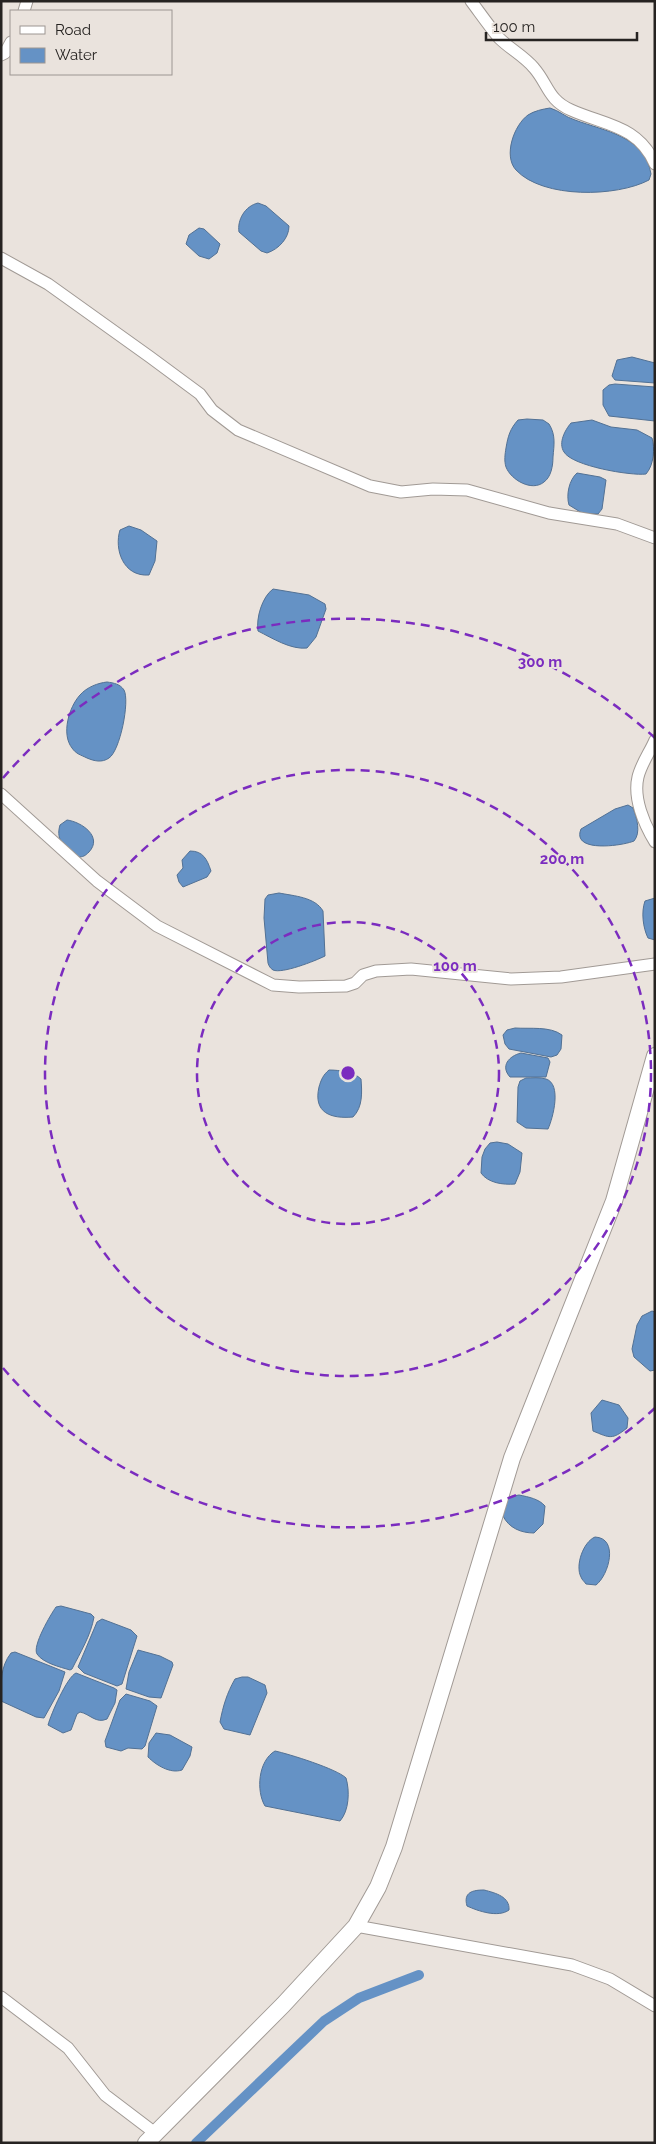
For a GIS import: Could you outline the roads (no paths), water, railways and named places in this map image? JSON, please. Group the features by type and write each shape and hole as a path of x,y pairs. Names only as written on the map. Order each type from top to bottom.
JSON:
{"street":[{"path":"471,1 500,38 535,68 556,102 571,110 623,129 644,146 655,164"},
{"path":"1,55 5,54 10,44"},
{"path":"1,258 48,284 200,394 212,410 238,430 261,440 370,486 401,492 433,488 467,490 549,513 617,524 655,538"},
{"path":"655,740 638,777 638,802 648,831 655,842"},
{"path":"1,794 97,881 157,926 273,985 299,987 346,986 355,983 363,975 376,971 411,970 511,979 561,977 655,964"},
{"path":"1,1997 68,2048 105,2095 150,2138 283,2005 356,1926 378,1887 394,1847 512,1458 614,1201 655,1056"},
{"path":"356,1926 572,1965 610,1979 655,2006"}],"water":[{"path":"550,108 571,119 610,132 632,143 641,151 647,161 651,174 649,180 619,190 581,192 544,186 528,179 516,170 512,164 510,149 512,141 518,126 528,115"},
{"path":"258,203 266,206 289,226 287,235 282,242 276,249 267,253 261,251 239,232 239,223 243,214 249,207"},
{"path":"199,228 204,229 220,244 217,253 209,259 199,256 186,244 189,235"},
{"path":"632,357 655,363 655,383 615,380 612,376 617,360"},
{"path":"609,385 655,387 655,421 609,416 603,405 603,390"},
{"path":"518,420 543,420 549,424 554,436 553,464 550,474 544,482 534,486 522,483 512,476 505,462 511,430"},
{"path":"592,420 611,427 637,430 652,438 653,456 651,466 646,474 616,472 590,466 578,462 564,452 562,441 571,423"},
{"path":"577,473 600,477 606,480 602,509 598,514 582,513 569,505 569,488"},
{"path":"129,526 141,530 157,541 155,561 149,575 133,571 122,560 118,537 120,530"},
{"path":"273,589 309,595 325,604 326,609 316,637 307,648 288,645 258,631 261,608 266,597"},
{"path":"107,682 119,685 124,690 126,696 125,715 113,754 106,760 95,761 75,752 72,748 67,736 68,721 76,700 83,692 100,683"},
{"path":"628,805 633,808 637,821 638,830 634,841 609,846 590,845 583,842 580,837 581,829 615,809"},
{"path":"67,820 84,827 92,836 93,846 84,856 78,857 60,840 60,825"},
{"path":"190,851 198,852 204,856 211,871 207,877 183,887 177,875 183,868 182,860"},
{"path":"279,893 310,900 323,911 325,956 291,969 277,971 273,970 268,963 264,918 265,899 268,895"},
{"path":"655,898 655,940 648,938 646,934 643,915 645,901"},
{"path":"515,1028 546,1029 557,1032 562,1035 561,1049 557,1055 551,1057 509,1049 505,1044 503,1035 507,1030"},
{"path":"521,1053 548,1058 550,1062 546,1077 510,1077 506,1069 507,1062 513,1056"},
{"path":"329,1070 350,1073 361,1079 362,1094 359,1109 353,1117 338,1117 331,1115 321,1108 318,1096 319,1087 322,1078"},
{"path":"526,1078 546,1079 554,1087 554,1110 548,1129 526,1128 517,1122 518,1087 520,1081"},
{"path":"490,1143 508,1144 522,1153 520,1172 515,1184 496,1183 481,1173 482,1157 485,1149"},
{"path":"652,1311 655,1312 655,1370 650,1371 634,1357 632,1349 637,1325 642,1316"},
{"path":"602,1400 619,1405 628,1418 627,1428 618,1435 611,1437 593,1431 591,1413"},
{"path":"519,1495 537,1500 545,1506 543,1524 534,1533 516,1529 503,1516 508,1497"},
{"path":"595,1537 602,1539 607,1544 609,1550 608,1566 601,1580 596,1585 586,1584 579,1572 581,1555 587,1544"},
{"path":"61,1606 91,1614 94,1617 85,1644 70,1670 43,1660 36,1650 39,1637 50,1616 56,1607"},
{"path":"102,1619 131,1630 137,1636 122,1684 117,1686 84,1673 78,1667 97,1622"},
{"path":"138,1650 160,1656 172,1662 173,1665 161,1698 149,1697 126,1689 129,1672"},
{"path":"15,1652 65,1672 59,1691 44,1718 36,1717 1,1701 3,1670 7,1658 11,1653"},
{"path":"76,1673 117,1690 115,1703 107,1719 96,1720 80,1712 77,1714 71,1730 63,1733 48,1725 64,1688"},
{"path":"248,1677 265,1685 267,1693 250,1735 224,1729 220,1722 222,1710 232,1684 235,1679"},
{"path":"126,1694 150,1701 157,1706 145,1746 142,1749 128,1748 121,1751 106,1747 105,1741 120,1700"},
{"path":"156,1733 170,1735 192,1747 190,1756 182,1770 168,1770 159,1766 148,1757 149,1743"},
{"path":"275,1751 323,1766 346,1778 348,1801 340,1821 265,1806 260,1792 260,1777 265,1762"},
{"path":"484,1890 505,1899 509,1910 494,1914 467,1906 466,1898 470,1893"}],"waterway":[{"path":"196,2143 324,2021 359,1998 419,1975"}]}
